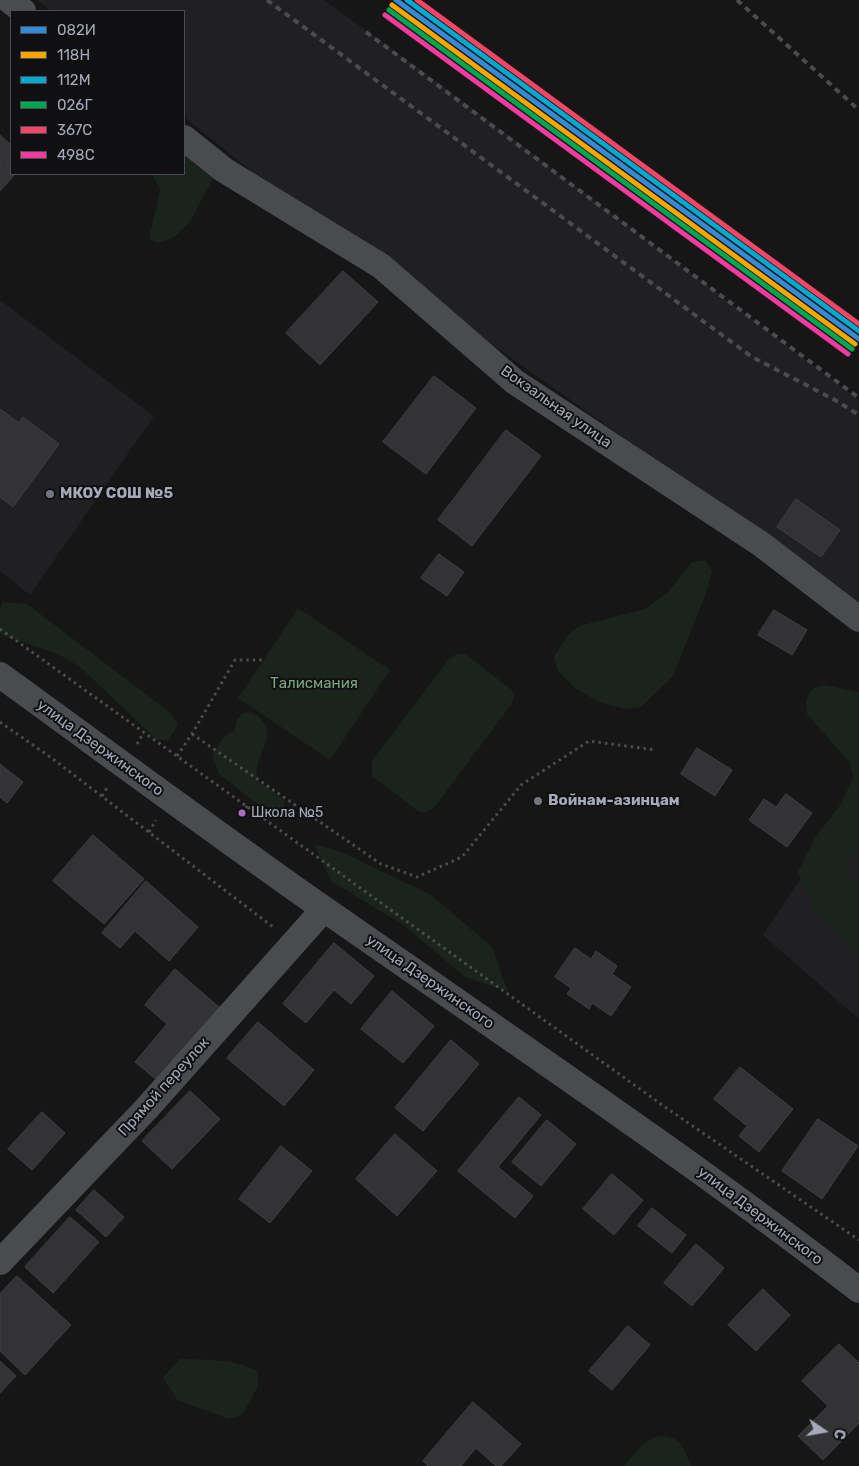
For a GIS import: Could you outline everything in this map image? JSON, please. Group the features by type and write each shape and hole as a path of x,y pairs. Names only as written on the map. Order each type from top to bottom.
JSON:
{"street":[{"path":"9,0 22,10"},
{"name":"Вокзальная улица","path":"185,139 224,170 381,266 515,382 761,544 859,619"},
{"name":"улица Дзержинского","path":"0,675 324,909 672,1150 859,1290"},
{"name":"Прямой переулок","path":"0,1262 147,1108 324,909"}],"path":[{"path":"0,629 665,1107 859,1240"},
{"path":"177,756 235,660 263,660"},
{"path":"0,722 53,759 294,943"},
{"path":"192,734 381,864 417,877 462,856 520,786 589,741 656,750"},
{"path":"242,813 247,806"},
{"path":"149,832 158,816"}],"shaded area":[{"path":"37,0 324,0 443,86 859,400 859,624 661,464 285,198 185,118 185,10 50,10"},
{"name":"МКОУ СОШ №5","path":"0,300 154,416 30,595 0,571"},
{"path":"859,791 859,1019 763,935"}],"green space":[{"path":"185,134 214,177 189,223 173,238 157,243 149,239 160,190 152,175 185,175"},
{"path":"705,560 712,571 705,596 673,676 641,707 628,709 601,703 576,689 558,671 554,657 568,635 579,626 645,609 667,593 692,562"},
{"path":"2,602 27,604 171,713 178,725 168,741 156,739 73,662 45,650 5,637 0,632"},
{"name":"Талисмания","path":"298,608 390,670 330,760 238,698"},
{"path":"456,654 465,654 512,690 514,696 511,705 434,808 427,812 419,812 372,776 372,761 449,659"},
{"path":"824,685 859,692 859,846 847,861 847,875 859,891 859,955 814,910 798,872 815,838 841,804 853,777 850,763 807,714 806,701 812,689"},
{"path":"251,712 260,718 267,730 266,743 257,766 257,781 284,799 285,806 282,812 275,814 268,812 219,774 212,755 223,738 235,730 237,719 243,713"},
{"path":"314,844 342,852 431,895 492,947 508,992 465,977 405,926 331,881"},
{"path":"180,1359 231,1362 249,1367 258,1372 258,1386 243,1414 229,1419 177,1400 163,1377"},
{"path":"657,1436 677,1440 686,1453 691,1466 624,1466 644,1443"}],"building":[{"path":"0,135 10,144 10,175 14,175 0,191"},
{"path":"343,271 378,302 320,365 286,333"},
{"path":"434,376 476,408 426,474 383,442"},
{"name":"МКОУ СОШ №5","path":"0,409 19,423 23,417 59,444 13,507 0,497"},
{"path":"506,430 541,456 472,546 438,520"},
{"path":"796,499 840,530 821,557 777,527"},
{"path":"439,554 464,572 447,596 421,578"},
{"path":"774,610 807,630 792,655 758,635"},
{"path":"697,748 732,770 715,796 681,774"},
{"path":"0,764 23,782 7,803 0,797"},
{"path":"786,794 812,813 787,847 749,820 764,799 776,807"},
{"path":"93,835 144,879 104,924 53,881"},
{"path":"146,881 198,927 169,961 135,931 120,948 102,933"},
{"path":"334,943 374,976 351,1004 334,990 306,1023 283,1004"},
{"path":"575,948 591,959 596,951 617,966 612,974 631,987 611,1016 592,1003 589,1009 567,994 571,988 555,977"},
{"path":"175,969 220,1008 158,1081 135,1062 167,1024 145,1005"},
{"path":"392,991 434,1026 403,1063 361,1029"},
{"path":"258,1022 314,1070 284,1106 227,1058"},
{"path":"451,1040 479,1064 423,1131 395,1108"},
{"path":"740,1067 793,1109 759,1152 739,1136 747,1126 714,1099"},
{"path":"190,1091 220,1119 172,1169 142,1141"},
{"path":"519,1097 541,1115 498,1167 533,1196 515,1218 458,1171"},
{"path":"42,1112 65,1133 32,1170 8,1149"},
{"path":"818,1119 858,1146 822,1199 782,1171"},
{"path":"547,1120 576,1144 541,1186 512,1162"},
{"path":"395,1134 437,1171 397,1216 356,1179"},
{"path":"281,1146 312,1171 270,1223 239,1199"},
{"path":"612,1174 643,1200 614,1235 583,1209"},
{"path":"94,1190 124,1217 106,1237 76,1210"},
{"path":"652,1208 686,1235 672,1253 638,1226"},
{"path":"70,1217 99,1242 53,1293 25,1267"},
{"path":"696,1244 724,1268 692,1306 664,1283"},
{"path":"17,1276 71,1325 25,1375 0,1351 0,1294"},
{"path":"763,1289 790,1315 756,1351 728,1325"},
{"path":"628,1326 650,1345 612,1390 589,1371"},
{"path":"839,1344 859,1363 859,1423 823,1460 798,1436 828,1406 802,1381"},
{"path":"0,1361 16,1376 0,1393"},
{"path":"473,1402 521,1444 501,1466 496,1466 476,1448 461,1466 428,1466 423,1461"}],"railway":[{"path":"267,0 752,357 835,400 859,415"},
{"path":"737,0 859,110"},
{"path":"366,32 859,398"}],"transit line":[{"name":"082И","path":"396,0 859,339"},
{"name":"112М","path":"407,0 859,331"},
{"name":"367С","path":"417,0 859,324"},
{"name":"118Н","path":"392,5 855,344"},
{"name":"026Г","path":"389,10 852,349"},
{"name":"498С","path":"385,15 848,354"}],"place":[{"name":"МКОУ СОШ №5","path":"50,494"},
{"name":"Войнам-азинцам","path":"538,801"},
{"name":"Школа №5","path":"242,813"}]}
